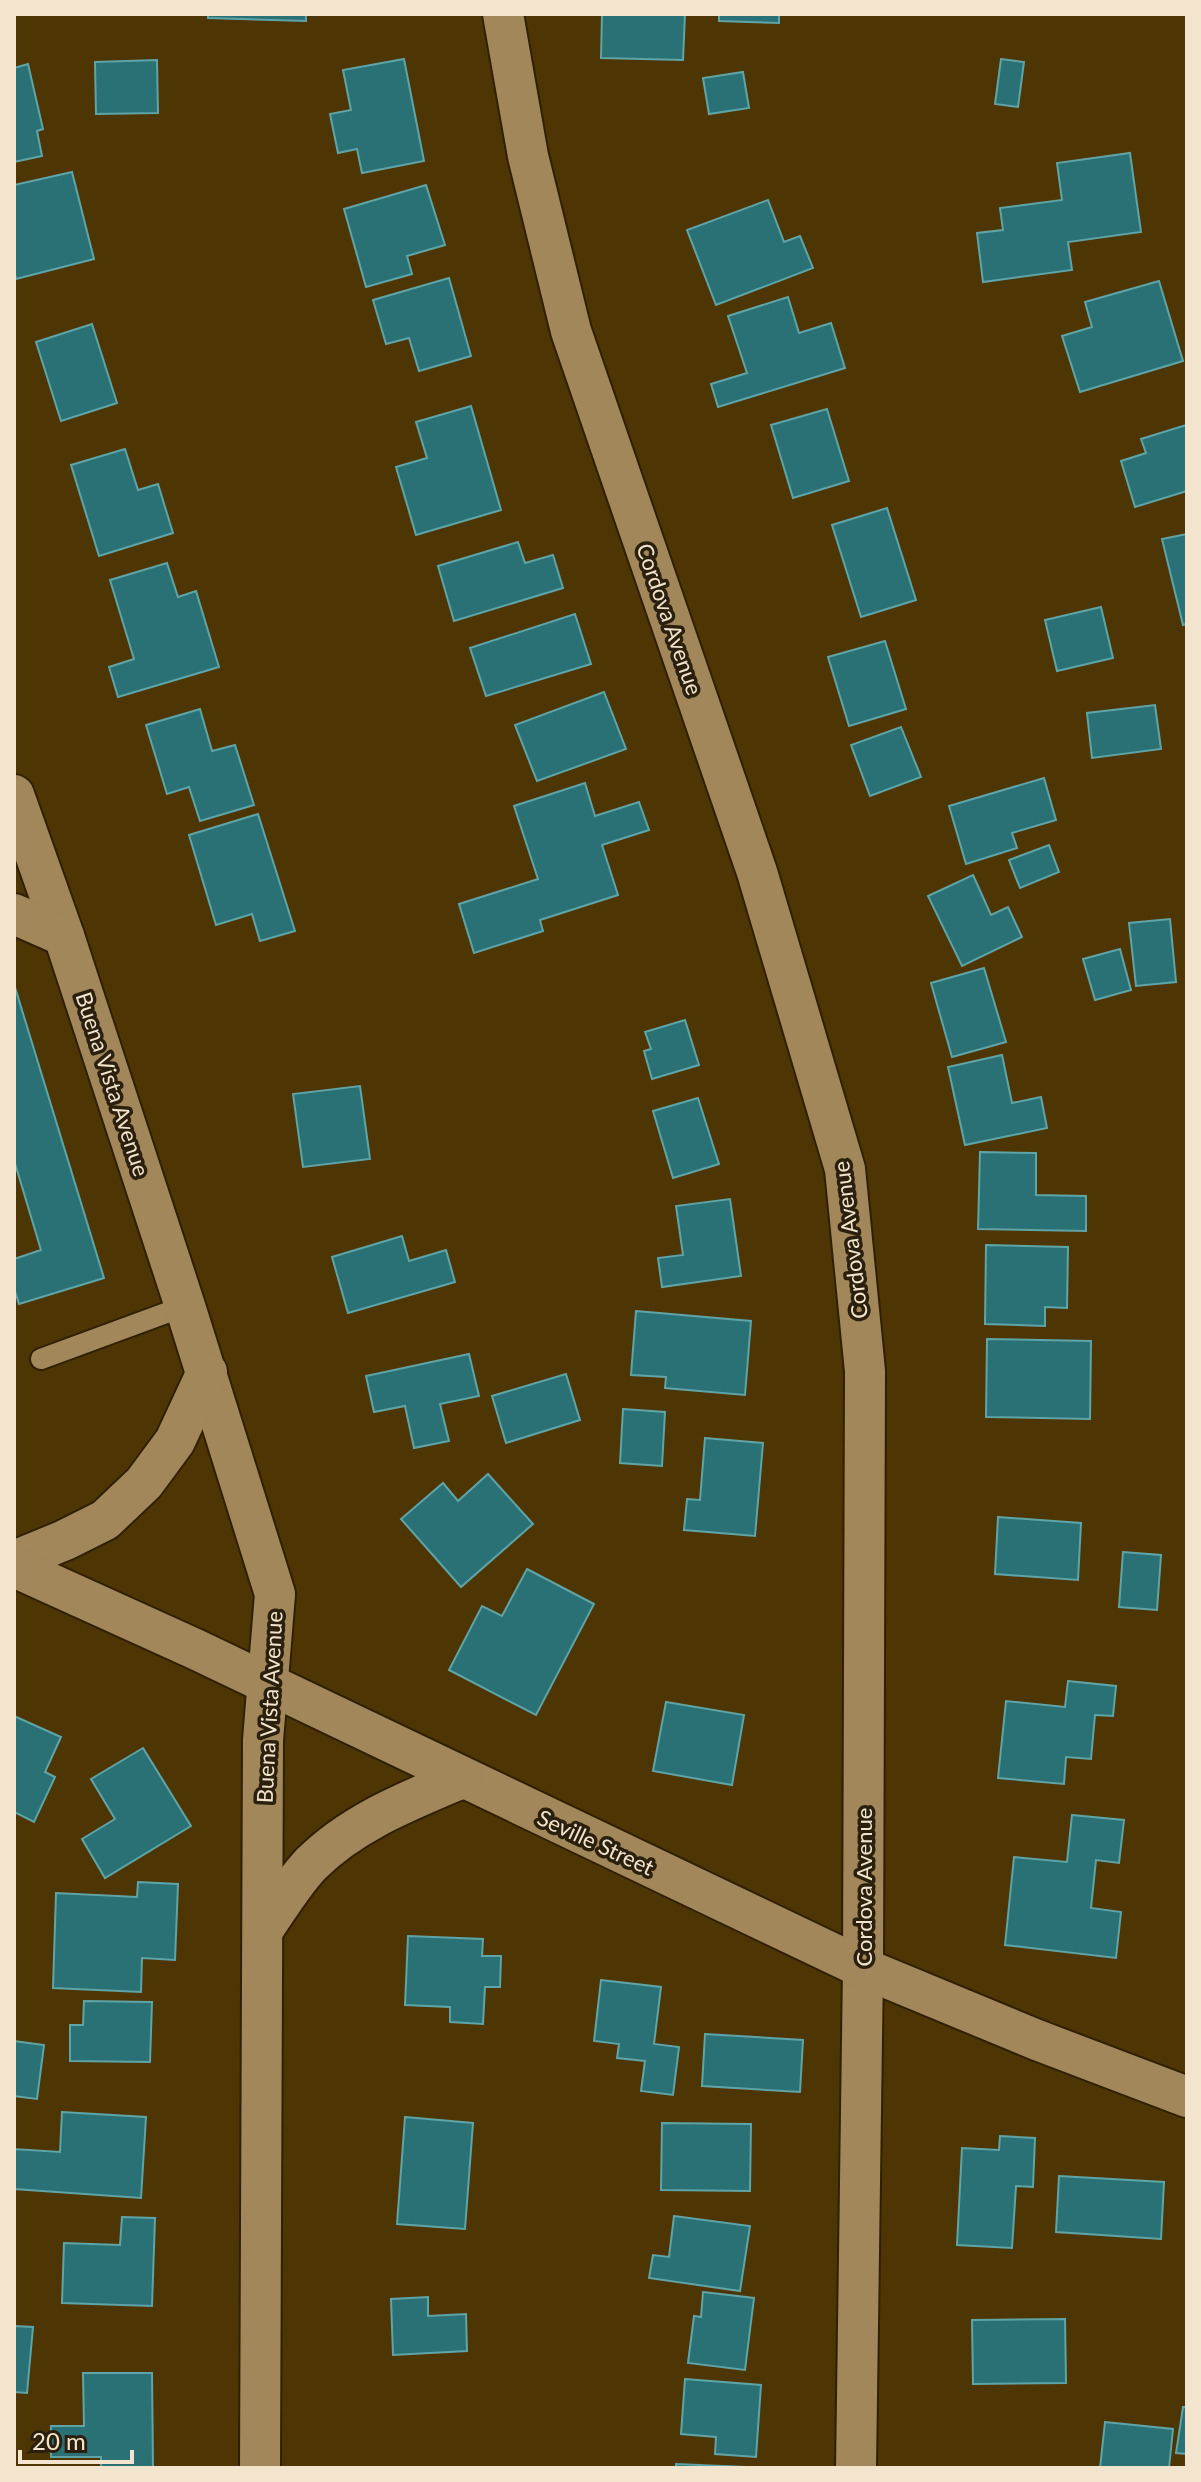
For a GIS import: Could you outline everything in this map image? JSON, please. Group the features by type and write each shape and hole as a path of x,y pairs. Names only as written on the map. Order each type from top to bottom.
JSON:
{"street":[{"name":"Cordova Avenue","path":"503,14 528,156 571,331 757,872 845,1169 865,1371 863,1968 856,2468"},
{"name":"Buena Vista Avenue","path":"14,795 64,936 207,1372 275,1594 263,1740 260,2468"},
{"path":"14,914 64,936"},
{"path":"14,1564 105,1520 144,1483 175,1441 207,1372"},
{"name":"Seville Street","path":"14,1564 863,1968 1037,2040 1187,2097"},
{"path":"263,1930 309,1866 342,1837 395,1806 462,1778"}],"lane":[{"path":"41,1359 185,1306"}],"building":[{"path":"208,14 306,14 306,21 208,18"},
{"path":"602,14 685,14 683,60 601,58"},
{"path":"719,14 779,14 779,23 719,21"},
{"path":"404,59 424,161 362,173 357,149 338,153 330,114 351,110 343,70"},
{"path":"1001,59 1024,62 1018,107 995,104"},
{"path":"157,60 158,113 96,114 95,62"},
{"path":"28,64 43,129 37,131 42,156 14,162 14,68"},
{"path":"743,72 749,108 709,114 703,78"},
{"path":"1130,153 1141,232 1068,242 1072,270 983,282 977,233 1003,230 1000,208 1062,200 1057,163"},
{"path":"72,172 94,259 16,279 14,185"},
{"path":"426,185 445,245 407,256 412,274 366,287 344,209"},
{"path":"768,200 784,242 800,236 813,268 716,305 687,230"},
{"path":"449,278 471,356 419,371 409,338 386,344 373,300"},
{"path":"1159,281 1183,361 1080,392 1062,336 1092,327 1085,302"},
{"path":"788,297 799,333 831,323 845,368 718,407 711,384 747,373 728,316"},
{"path":"92,324 117,403 61,421 36,342"},
{"path":"471,406 501,510 416,535 396,467 427,458 416,422"},
{"path":"827,409 849,481 793,498 771,425"},
{"path":"1186,425 1187,491 1135,507 1121,461 1146,453 1141,439"},
{"path":"125,449 138,490 158,484 173,533 99,556 71,465"},
{"path":"887,508 916,600 861,617 832,525"},
{"path":"1187,534 1187,624 1183,625 1162,539"},
{"path":"518,542 525,563 553,555 563,588 454,621 438,566"},
{"path":"167,563 178,597 196,591 219,667 118,697 109,667 134,659 110,580"},
{"path":"1101,607 1113,658 1057,671 1045,620"},
{"path":"575,614 591,664 486,696 470,648"},
{"path":"885,641 906,709 849,726 828,657"},
{"path":"604,692 626,749 537,781 515,725"},
{"path":"1155,705 1161,749 1092,758 1087,713"},
{"path":"200,709 212,751 235,745 254,805 200,821 189,787 167,794 146,725"},
{"path":"901,727 921,777 870,796 851,745"},
{"path":"1044,778 1056,820 1012,833 1017,848 966,864 949,806"},
{"path":"585,783 595,816 639,802 649,830 602,845 618,895 540,920 543,931 474,953 459,904 538,879 514,806"},
{"path":"258,814 295,931 260,941 252,914 216,925 189,835"},
{"path":"1049,845 1059,872 1020,888 1009,860"},
{"path":"973,875 991,915 1008,907 1022,937 962,966 928,896"},
{"path":"1170,919 1176,982 1136,986 1129,923"},
{"path":"1120,949 1131,990 1095,1000 1083,959"},
{"path":"984,968 1006,1042 952,1057 931,983"},
{"path":"14,984 104,1278 19,1304 14,1288 14,1259 41,1250 14,1160"},
{"path":"685,1020 699,1065 652,1079 644,1051 651,1049 645,1032"},
{"path":"1002,1055 1012,1103 1041,1097 1047,1128 965,1145 948,1067"},
{"path":"360,1086 370,1159 303,1167 293,1094"},
{"path":"698,1098 719,1164 673,1178 653,1111"},
{"path":"980,1152 1036,1153 1036,1195 1086,1196 1086,1231 978,1229"},
{"path":"730,1199 741,1276 662,1287 658,1258 683,1255 676,1206"},
{"path":"402,1236 409,1261 446,1250 455,1282 348,1313 332,1257"},
{"path":"986,1245 1068,1247 1067,1308 1045,1307 1045,1326 985,1324"},
{"path":"636,1311 751,1321 745,1395 665,1388 666,1377 631,1375"},
{"path":"987,1339 1091,1341 1090,1419 986,1417"},
{"path":"469,1354 479,1396 440,1404 449,1441 414,1448 405,1406 374,1412 366,1376"},
{"path":"566,1374 580,1420 506,1443 492,1396"},
{"path":"623,1409 665,1412 662,1466 620,1463"},
{"path":"705,1438 763,1443 755,1536 684,1530 687,1499 700,1500"},
{"path":"488,1474 533,1524 461,1587 401,1519 443,1483 458,1501"},
{"path":"998,1517 1081,1523 1078,1580 995,1574"},
{"path":"1123,1552 1161,1555 1157,1610 1119,1607"},
{"path":"527,1569 594,1604 536,1715 449,1670 482,1606 502,1616"},
{"path":"1068,1681 1116,1686 1113,1716 1095,1715 1091,1759 1066,1757 1064,1784 998,1778 1006,1701 1065,1707"},
{"path":"666,1702 744,1715 732,1785 653,1771"},
{"path":"14,1716 61,1737 45,1772 55,1777 34,1822 14,1812"},
{"path":"143,1748 191,1826 105,1878 82,1839 115,1819 91,1779"},
{"path":"1072,1815 1124,1820 1119,1863 1096,1860 1091,1908 1121,1912 1116,1958 1005,1945 1014,1857 1067,1862"},
{"path":"138,1882 178,1884 175,1960 142,1958 141,1992 53,1988 56,1893 137,1897"},
{"path":"408,1936 483,1939 482,1956 501,1956 500,1987 485,1987 483,2024 450,2022 450,2007 405,2005"},
{"path":"601,1980 661,1987 654,2044 679,2047 673,2095 641,2091 645,2061 617,2058 619,2044 594,2041"},
{"path":"84,2001 152,2002 150,2062 70,2061 70,2025 83,2025"},
{"path":"705,2034 803,2040 800,2092 702,2086"},
{"path":"14,2041 44,2045 37,2099 14,2096"},
{"path":"62,2112 146,2117 141,2198 14,2189 14,2149 60,2152"},
{"path":"405,2117 473,2123 465,2229 397,2224"},
{"path":"662,2123 751,2124 750,2191 661,2190"},
{"path":"1000,2136 1035,2138 1033,2187 1016,2186 1012,2248 957,2245 962,2148 999,2150"},
{"path":"1059,2176 1164,2182 1161,2239 1056,2232"},
{"path":"674,2216 750,2226 740,2291 649,2278 653,2255 669,2257"},
{"path":"122,2217 155,2218 152,2306 62,2303 64,2243 120,2245"},
{"path":"703,2292 754,2298 745,2370 688,2363 694,2316 701,2317"},
{"path":"428,2297 428,2316 466,2314 467,2351 393,2355 391,2299"},
{"path":"1065,2319 1066,2383 973,2384 972,2320"},
{"path":"14,2326 33,2327 27,2393 14,2392"},
{"path":"83,2373 152,2373 153,2468 101,2468 101,2457 51,2457 51,2426 84,2426"},
{"path":"685,2379 761,2385 756,2457 715,2454 716,2437 681,2434"},
{"path":"1183,2407 1187,2407 1187,2454 1176,2453"},
{"path":"1105,2422 1173,2429 1169,2468 1100,2468"},
{"path":"676,2464 745,2467 745,2468 676,2468"}]}
